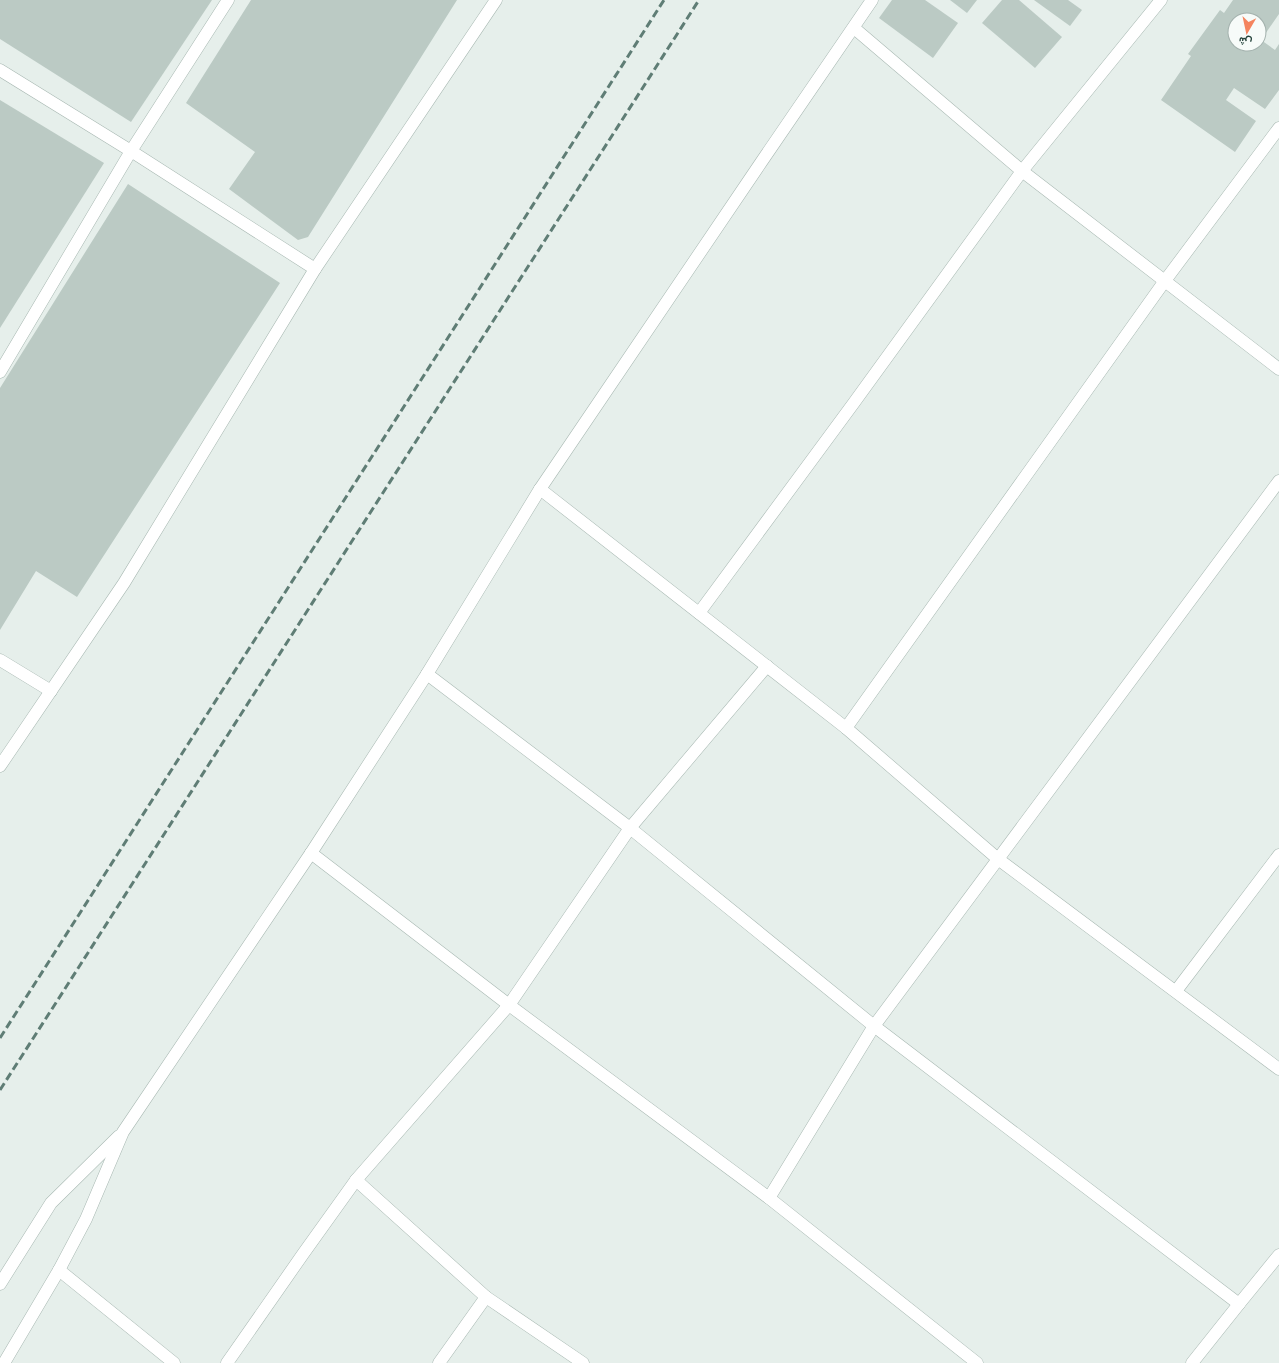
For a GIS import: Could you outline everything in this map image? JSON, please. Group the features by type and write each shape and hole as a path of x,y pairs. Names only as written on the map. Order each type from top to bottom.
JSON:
{"street":[{"path":"0,372 131,152 228,0"},
{"path":"0,766 124,582 315,270 496,0"},
{"path":"4,1363 59,1270 86,1220 123,1132 311,853 427,674 540,489 757,167 872,0"},
{"path":"699,613 1022,171 1162,0"},
{"path":"854,28 1022,171 1164,282 1279,369"},
{"path":"0,70 315,270"},
{"path":"846,728 1164,282 1279,128"},
{"path":"769,1198 874,1026 1279,482"},
{"path":"540,489 846,728 998,859 1279,1069"},
{"path":"0,660 51,691"},
{"path":"227,1363 356,1180 509,1005 630,828 767,666"},
{"path":"427,674 630,828 874,1026 1239,1304"},
{"path":"311,853 509,1005 769,1198 977,1363"},
{"path":"1176,992 1279,856"},
{"path":"0,1284 51,1203 123,1132"},
{"path":"356,1180 486,1297 583,1363"},
{"path":"1192,1363 1279,1255"},
{"path":"59,1270 174,1363"},
{"path":"439,1363 486,1297"}],"building":[{"path":"0,0 212,0 131,122 0,39"},
{"path":"251,0 457,0 308,237 298,240 229,189 255,152 186,103"},
{"path":"892,0 925,0 958,23 933,58 879,18"},
{"path":"950,0 977,0 967,13"},
{"path":"1002,0 1019,0 1062,37 1035,68 982,23"},
{"path":"1034,0 1068,0 1082,10 1070,26"},
{"path":"1233,0 1279,0 1279,14 1267,31 1267,12 1227,12 1227,52 1267,52 1267,44 1275,50 1279,44 1279,90 1265,109 1234,88 1226,100 1256,121 1235,152 1161,100 1191,56 1188,54 1220,10 1224,13"},
{"path":"0,100 104,163 0,328"},
{"path":"128,184 280,283 77,597 36,571 0,630 0,388"}],"railway":[{"path":"0,1038 664,0"},
{"path":"0,1090 699,0"}]}
